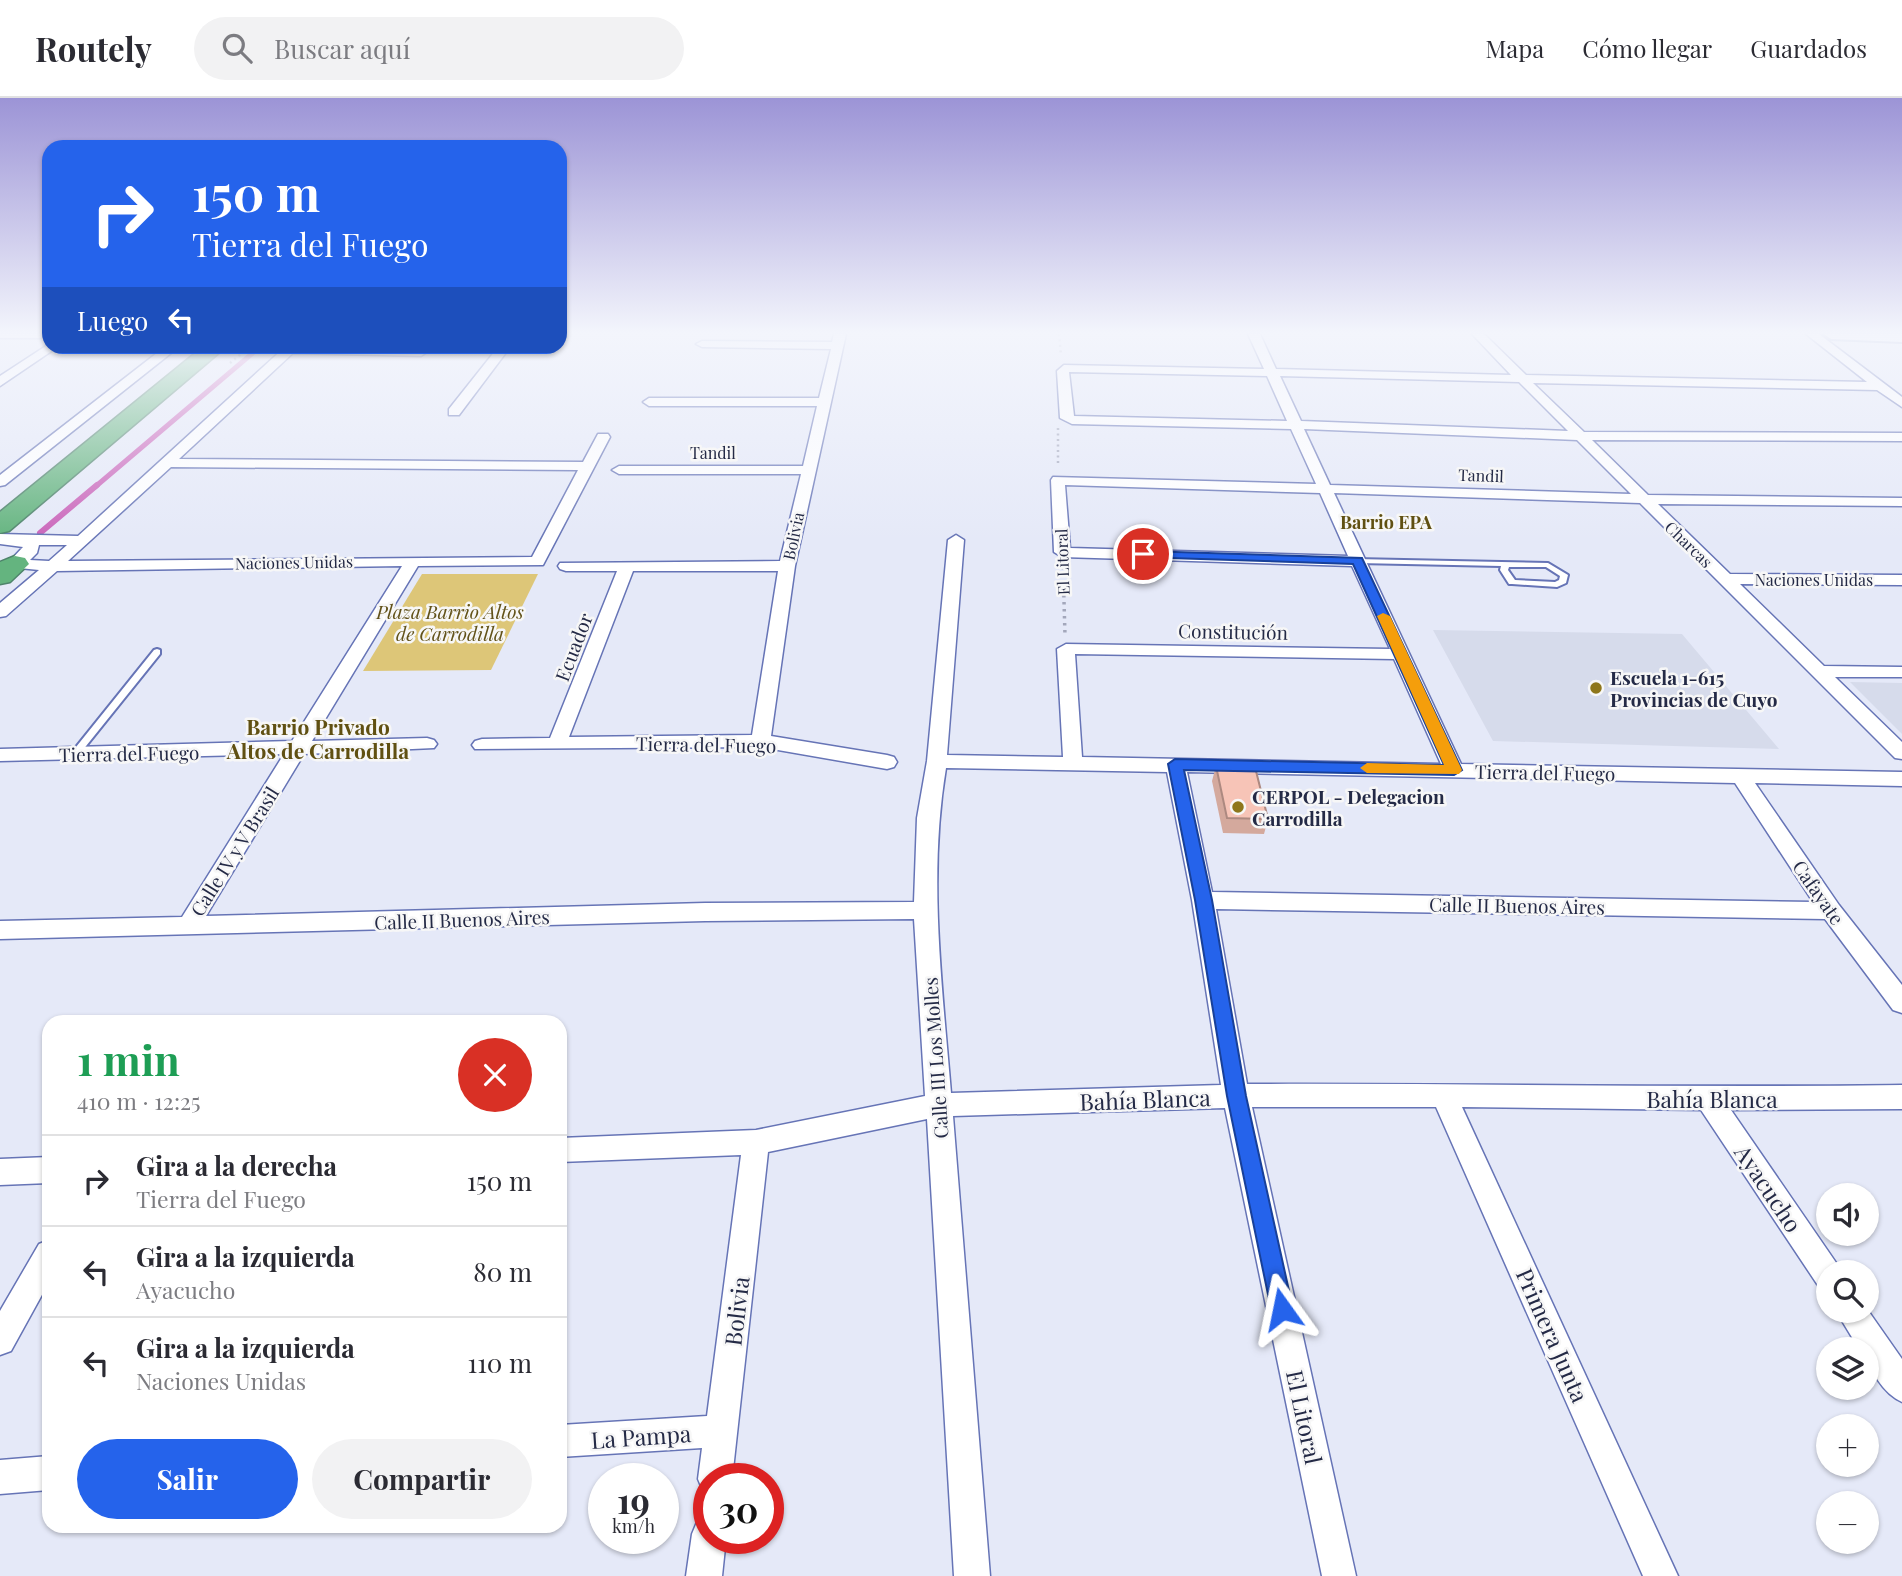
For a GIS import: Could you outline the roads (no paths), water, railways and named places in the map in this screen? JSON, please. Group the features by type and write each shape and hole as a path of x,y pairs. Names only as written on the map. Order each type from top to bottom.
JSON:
{"highway":[{"path":"0,507 130,403"},
{"path":"0,525 107,436 152,403"}],"street":[{"path":"0,482 101,403"},
{"path":"0,612 231,403"},
{"path":"454,412 461,403"},
{"name":"Bolivia","path":"761,741 787,566 823,403"},
{"path":"1066,403 1068,419 1581,436 1902,437"},
{"path":"1287,403 1454,770"},
{"name":"Charcas","path":"1547,403 1902,753"},
{"path":"165,463 588,466 603,437"},
{"name":"Naciones Unidas","path":"14,560 52,566 537,562 588,466"},
{"name":"Tandil","path":"619,470 807,470"},
{"name":"Tandil","path":"1058,480 1324,486 1643,499 1902,502"},
{"name":"El Litoral","path":"1058,480 1062,552 1358,561"},
{"path":"0,538 14,560 81,541"},
{"name":"Calle III Los Molles","path":"956,540 937,761 928,818 925,910 972,1576"},
{"name":"Calle IV y V Brasil","path":"187,927 413,561"},
{"path":"566,566 787,566"},
{"name":"Ecuador","path":"557,744 627,566"},
{"name":"Naciones Unidas","path":"1725,579 1902,580"},
{"name":"Constitución","path":"1073,762 1066,649 1401,654"},
{"path":"1819,671 1902,672"},
{"name":"Tierra del Fuego","path":"482,745 761,741 887,762"},
{"name":"Tierra del Fuego","path":"0,755 427,744"},
{"name":"Tierra del Fuego","path":"937,761 1902,779"},
{"name":"El Litoral","path":"1175,764 1203,900 1237,1096 1339,1576"},
{"name":"Cafayate","path":"1741,777 1831,911 1902,1003"},
{"name":"Calle II Buenos Aires","path":"1203,900 1831,911"},
{"name":"Calle II Buenos Aires","path":"0,930 705,912 925,910"},
{"name":"Bahía Blanca","path":"567,1150 756,1142 938,1105 1237,1096 1444,1095 1708,1099 1902,1097"},
{"name":"Primera Junta","path":"1444,1095 1661,1576"},
{"name":"Ayacucho","path":"1708,1099 1817,1260"},
{"name":"Bolivia","path":"717,1463 756,1142"},
{"path":"0,1172 42,1170"},
{"path":"0,1340 42,1266"},
{"path":"1859,1323 1902,1386"},
{"name":"La Pampa","path":"567,1441 721,1431"},
{"path":"0,1476 42,1474"},
{"path":"704,1576 707,1554"}],"lane":[{"path":"1358,561 1506,564 1548,565 1564,575 1563,581 1557,585 1512,582 1504,570 1506,564"},
{"path":"75,754 157,652"}],"waterway":[{"path":"95,487 194,403"},
{"path":"40,533 97,485"}],"place":[{"name":"Escuela 1-615 Provincias de Cuyo","path":"1596,688"},
{"name":"CERPOL - Delegacion Carrodilla","path":"1238,807"}],"district":[{"name":"Barrio EPA","path":"1386,522"},
{"name":"Barrio Privado Altos de Carrodilla","path":"318,738"}],"park label":[{"name":"Plaza Barrio Altos de Carrodilla","path":"450,622"}]}
